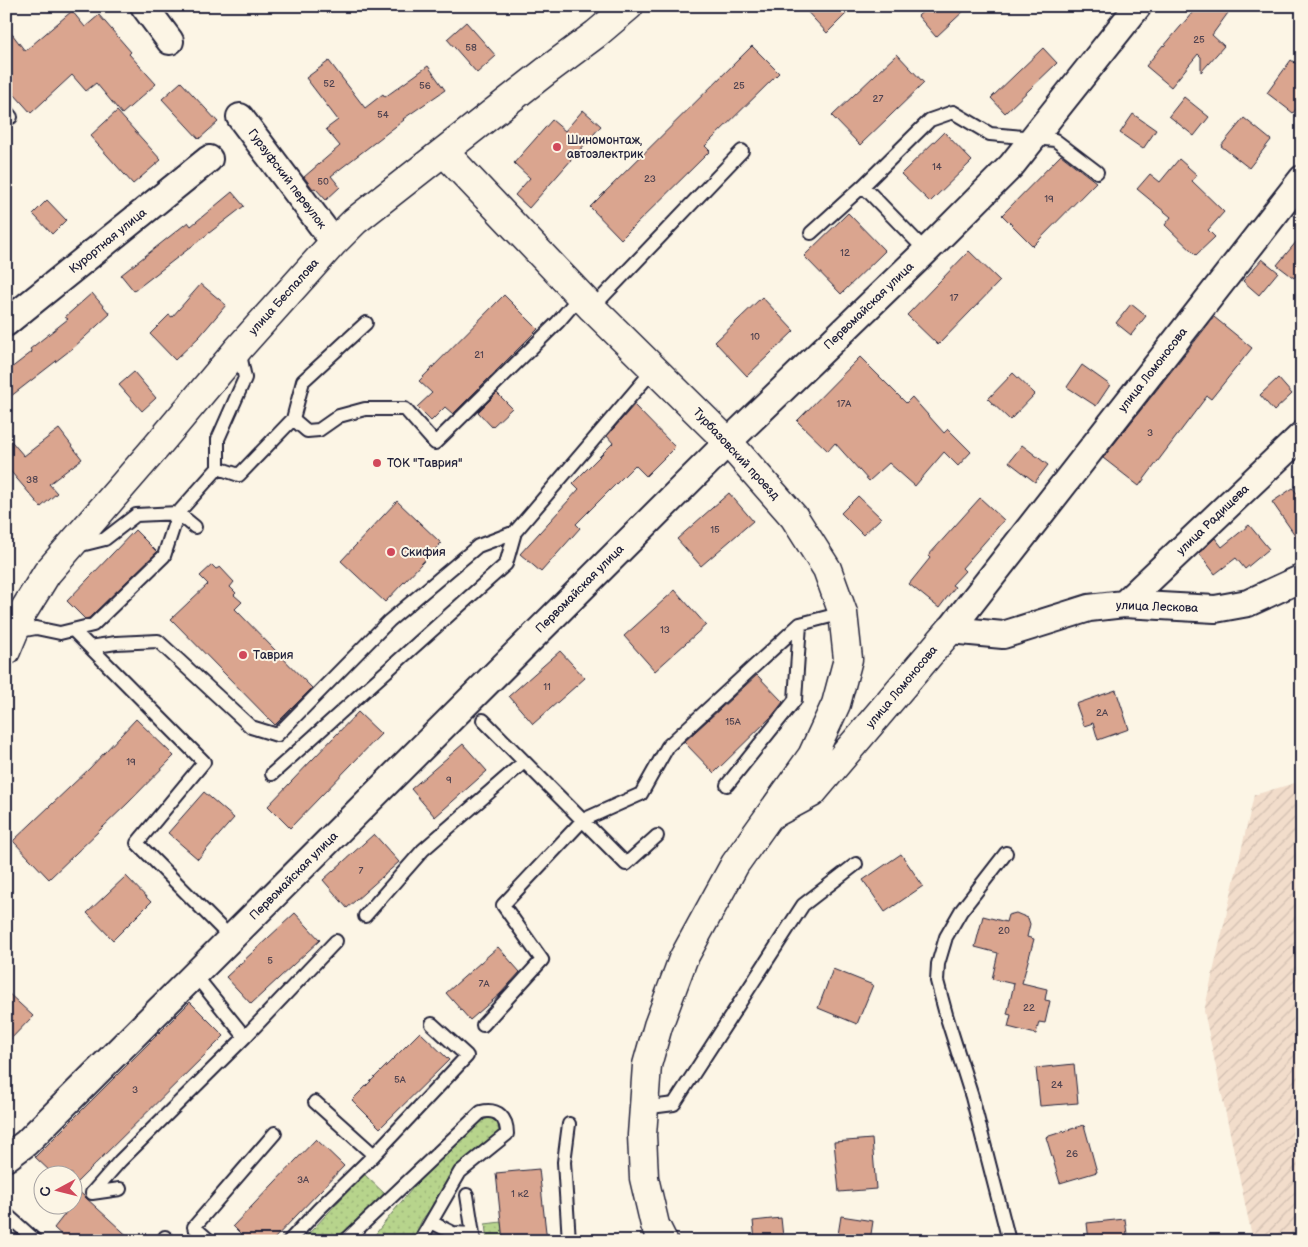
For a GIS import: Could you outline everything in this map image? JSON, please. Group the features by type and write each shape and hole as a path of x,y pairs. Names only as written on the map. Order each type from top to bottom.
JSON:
{"main road":[{"name":"улица Беспалова","path":"10,642 21,615 34,592 67,548 157,446 239,348 354,221 544,72 596,34 629,6"},
{"name":"Турбазовский проезд","path":"444,152 586,302 728,442 794,517 827,569 844,613 848,658 836,704 812,756 768,817"},
{"name":"улица Ломоносова","path":"663,1241 655,1225 644,1178 643,1108 647,1065 658,1026 683,959 735,864 768,817 812,794 950,630"}],"street":[{"path":"144,6 170,41"},
{"name":"Первомайская улица","path":"6,1158 26,1143 728,442 926,251 1011,166 1138,6"},
{"name":"Гурзуфский переулок","path":"240,117 334,242"},
{"name":"Курортная улица","path":"6,324 209,159"},
{"name":"улица Ломоносова","path":"950,630 1302,179"},
{"name":"улица Радищева","path":"1124,604 1302,436"},
{"name":"улица Лескова","path":"950,630 1003,635 1088,608 1124,604 1216,610 1248,603 1302,578"}],"lane":[{"path":"811,233 863,186 930,120 953,112 990,134 1055,140 1097,172"},
{"path":"292,419 307,431 319,430 339,416 365,409 405,409 436,442 558,322 586,302 742,151"},
{"path":"863,186 926,251"},
{"path":"218,468 239,475 292,419 302,381 366,323"},
{"path":"10,642 36,628 60,633 93,625 164,556 178,513 218,468 218,438 245,378 239,348"},
{"path":"272,774 506,564 515,532 654,369"},
{"path":"67,548 105,539 136,515 178,513 195,527"},
{"path":"90,647 116,643 158,641 251,727 277,735 389,621 478,546 515,532"},
{"path":"483,1025 542,960 502,906 583,820 641,794 668,746 800,624 844,613"},
{"path":"727,786 794,700 800,624"},
{"path":"74,631 204,762 137,843 231,938"},
{"path":"483,720 626,864 657,836"},
{"path":"365,916 423,850 524,762"},
{"path":"1006,853 961,911 946,937 938,964 937,981 972,1097 1008,1241"},
{"path":"643,1108 674,1104 803,905 856,864"},
{"path":"120,1189 92,1193 120,1161 245,1037 336,942"},
{"path":"194,975 245,1037"},
{"path":"289,1241 374,1155 467,1056 432,1024"},
{"path":"316,1102 374,1155"},
{"path":"345,1241 482,1112 489,1110 497,1113 507,1124 507,1134 460,1172 420,1241"},
{"path":"569,1124 564,1162 569,1241"},
{"path":"210,1241 194,1227 275,1133"},
{"path":"431,1222 453,1233 473,1237 467,1195"},
{"path":"6,1214 27,1238"}],"shaded area":[{"path":"1302,781 1302,1241 1253,1241 1204,1011 1254,795"}],"green space":[{"path":"490,1118 498,1123 499,1134 455,1169 437,1200 422,1220 412,1241 370,1241 409,1192 445,1152 462,1135 478,1123"},
{"path":"364,1174 386,1195 340,1241 302,1241"},
{"path":"501,1222 503,1241 487,1241 485,1224"}],"building":[{"path":"802,6 854,6 827,33"},
{"path":"929,6 969,6 936,37 918,16"},
{"path":"1198,6 1233,6 1212,35 1224,46 1201,72 1201,57 1198,54 1171,87 1146,66"},
{"path":"72,11 85,27 99,15 131,52 129,54 156,84 122,114 96,83 86,91 72,75 31,113 6,85 6,26 25,51"},
{"path":"466,22 496,56 477,73 447,39"},
{"path":"752,46 779,73 705,146 710,151 621,239 590,207"},
{"path":"1043,48 1057,63 1005,113 991,98"},
{"path":"897,54 924,83 860,145 832,116"},
{"path":"1291,60 1302,68 1302,101 1293,113 1267,93"},
{"path":"329,61 365,108 383,94 385,97 428,66 445,90 403,119 331,176 340,187 326,200 315,188 313,189 304,177 340,146 326,129 338,120 306,78"},
{"path":"181,82 218,122 199,139 162,99"},
{"path":"1184,97 1209,117 1194,136 1169,116"},
{"path":"583,110 601,126 529,208 515,195 530,178 514,163 552,120 565,131"},
{"path":"117,111 161,160 133,184 90,136"},
{"path":"1133,114 1156,130 1143,149 1120,133"},
{"path":"1244,118 1271,140 1249,168 1221,146"},
{"path":"944,132 972,161 930,202 901,174"},
{"path":"1061,155 1096,182 1033,246 1002,215"},
{"path":"1179,159 1197,175 1192,181 1224,212 1208,230 1215,237 1196,255 1165,225 1171,217 1137,189 1150,174 1160,182"},
{"path":"232,192 244,206 134,291 121,275 188,222 191,226"},
{"path":"47,200 66,220 52,234 33,214"},
{"path":"848,213 885,251 841,294 804,256"},
{"path":"1302,235 1302,268 1294,278 1277,265"},
{"path":"969,251 1000,281 938,345 907,315"},
{"path":"1262,259 1278,272 1259,295 1243,281"},
{"path":"201,284 226,305 200,336 175,360 150,334 169,315 172,317"},
{"path":"92,293 110,314 73,348 6,400 6,372 32,352 30,349 68,319 65,317"},
{"path":"504,295 538,329 453,414 445,407 431,421 417,407 432,393 419,381"},
{"path":"762,297 794,331 747,376 715,342"},
{"path":"1131,304 1146,316 1131,335 1116,323"},
{"path":"1214,317 1252,348 1211,399 1207,396 1139,486 1103,458"},
{"path":"860,357 906,403 912,397 944,433 948,429 971,452 958,466 944,452 915,486 889,463 869,481 835,443 828,451 797,421"},
{"path":"1082,365 1110,385 1096,406 1067,387"},
{"path":"134,372 156,398 142,411 119,385"},
{"path":"1013,373 1035,394 1010,420 988,399"},
{"path":"1278,378 1292,394 1274,411 1260,395"},
{"path":"497,393 512,408 492,427 478,412"},
{"path":"634,405 675,447 646,476 635,465 576,524 580,528 541,572 520,554 579,489 573,483 613,443 607,436"},
{"path":"59,429 82,459 49,484 57,493 41,507 6,466 6,435 24,456"},
{"path":"1022,445 1048,465 1035,482 1009,462"},
{"path":"1293,488 1302,500 1302,545 1272,502"},
{"path":"729,493 753,521 701,566 677,539"},
{"path":"858,496 881,518 863,535 841,513"},
{"path":"980,498 1004,520 962,568 965,571 952,585 955,587 939,608 909,584 930,558 928,556"},
{"name":"Скифия","path":"397,501 441,543 385,602 341,561"},
{"path":"1249,525 1269,549 1245,569 1236,558 1215,574 1199,553 1215,538 1222,547"},
{"path":"135,530 157,552 89,618 85,619 67,601"},
{"name":"Таврия","path":"212,565 216,569 220,567 234,582 230,587 236,593 234,595 242,602 235,609 312,688 275,725 171,619 208,584 200,576"},
{"path":"675,590 706,625 655,671 624,636"},
{"path":"560,651 585,678 533,724 509,696"},
{"path":"757,675 783,702 772,716 714,773 684,742"},
{"path":"1116,690 1129,729 1098,740 1093,723 1084,726 1076,704"},
{"path":"358,712 381,734 290,828 268,806"},
{"path":"136,719 174,756 49,879 13,841 89,769"},
{"path":"463,744 487,771 435,817 411,789"},
{"path":"204,792 234,818 198,859 168,833"},
{"path":"374,834 399,862 347,908 323,880"},
{"path":"901,854 923,886 885,912 863,880"},
{"path":"126,876 151,902 113,940 87,913"},
{"path":"295,913 320,940 251,1004 226,977"},
{"path":"1016,913 1028,918 1030,924 1027,937 1034,939 1022,983 1047,989 1045,1000 1050,1001 1045,1023 1039,1022 1036,1034 1008,1027 1011,1015 1007,1014 1014,984 992,979 998,953 975,947 983,916 1006,922 1008,915"},
{"path":"498,947 520,972 500,994 470,1020 446,993"},
{"path":"833,969 873,985 857,1024 818,1008"},
{"path":"6,991 33,1016 6,1044"},
{"path":"190,1002 224,1036 82,1177 82,1164 42,1164 35,1157"},
{"path":"420,1032 449,1060 380,1128 352,1100"},
{"path":"1074,1064 1078,1103 1040,1106 1036,1068"},
{"path":"1084,1125 1097,1172 1060,1183 1046,1137"},
{"path":"316,1139 344,1166 272,1241 248,1241 233,1226"},
{"path":"872,1139 876,1189 839,1192 834,1142"},
{"path":"539,1169 547,1241 503,1241 496,1173"},
{"path":"82,1194 133,1241 68,1241 54,1228 65,1214 82,1214"},
{"path":"841,1216 873,1221 870,1241 837,1241"},
{"path":"781,1218 783,1237 755,1240 753,1221"},
{"path":"1125,1219 1128,1241 1089,1241 1087,1223"}],"place":[{"name":"Шиномонтаж, автоэлектрик","path":"557,147"},
{"name":"ТОК \"Таврия\"","path":"377,463"},
{"name":"Скифия","path":"391,552"},
{"name":"Таврия","path":"243,655"}]}
